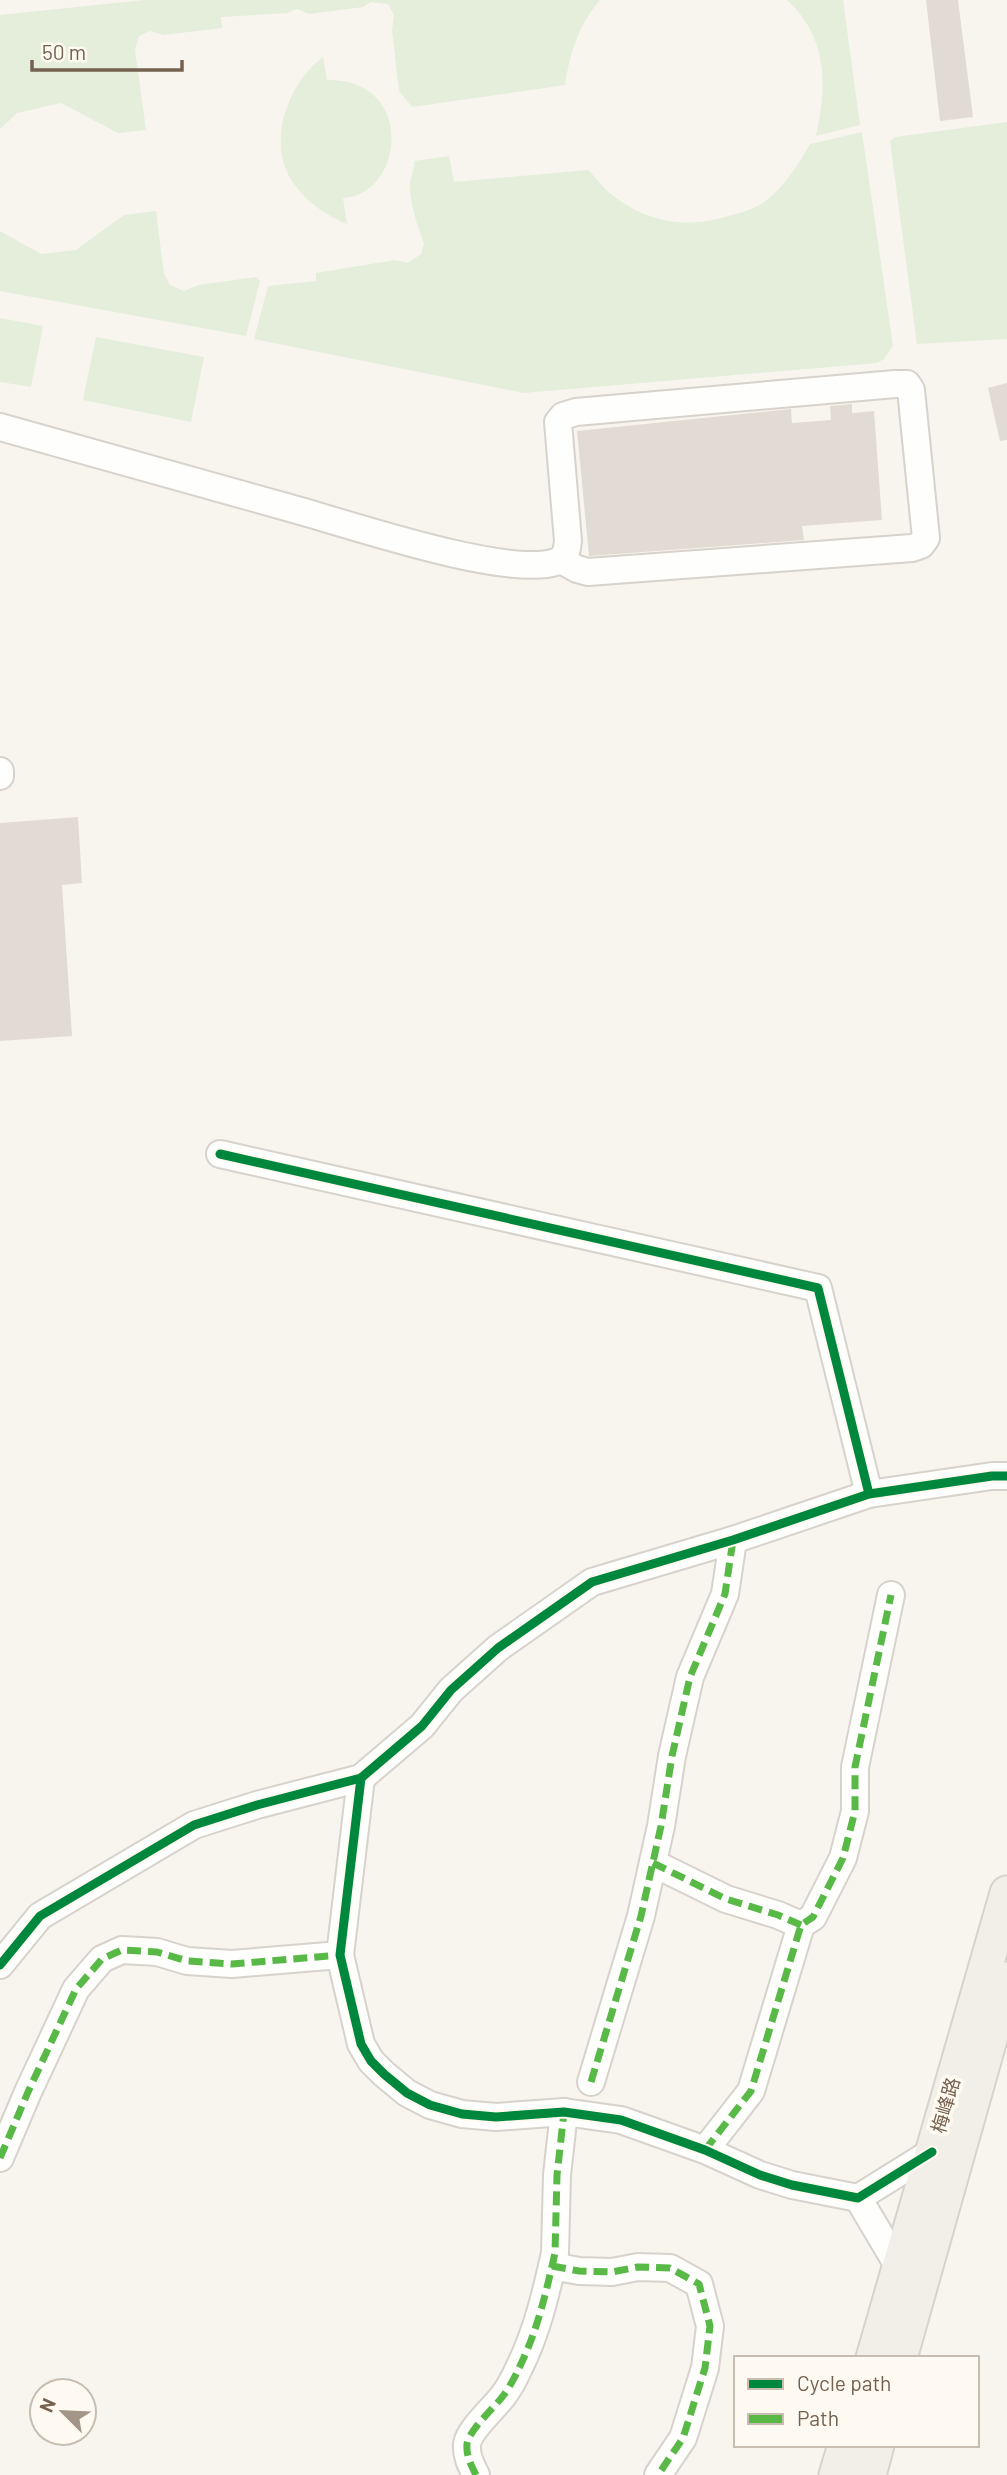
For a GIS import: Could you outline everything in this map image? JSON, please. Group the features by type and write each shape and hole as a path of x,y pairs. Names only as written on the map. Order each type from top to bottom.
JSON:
{"main road":[{"name":"梅峰路","path":"874,2356 1007,1893"},
{"name":"梅峰路","path":"902,2356 1007,1979"},
{"path":"836,2475 844,2447"},
{"path":"869,2475 876,2447"}],"street":[{"path":"0,427 420,545 509,564 553,563 561,560 567,552 568,541 558,422 564,416 576,412 895,384 907,384 911,390 926,538 921,545 912,548 588,572 561,560"},
{"path":"220,1154 818,1288 869,1493"},
{"path":"0,1965 40,1916 194,1825 257,1805 361,1778 422,1726 451,1690 498,1648 592,1582 733,1540 869,1493 1007,1476"},
{"path":"591,2082 641,1916 662,1826 672,1756 690,1677 725,1594 733,1540"},
{"path":"705,2150 751,2091 802,1925 813,1917 843,1858 855,1811 855,1767 891,1595"},
{"path":"361,1778 340,1955 361,2044 370,2061 407,2093 430,2105 462,2114 508,2117 564,2112 621,2119 705,2150 760,2175 792,2185 858,2198 932,2152"},
{"path":"653,1863 726,1899 802,1925"},
{"path":"0,2158 76,1989 102,1959 122,1950 157,1952 187,1961 232,1964 340,1955"},
{"path":"476,2475 468,2462 467,2442 505,2395 519,2370 535,2334 552,2266 564,2112"},
{"path":"858,2198 899,2267"},
{"path":"552,2266 579,2271 612,2272 638,2267 670,2268 699,2284 710,2326 705,2368 683,2438 658,2475"}],"green space":[{"path":"144,0 600,0 576,40 565,85 412,107 399,91 392,30 394,15 388,4 371,2 363,7 309,14 297,9 287,13 221,17 222,28 164,35 150,31 139,36 135,50 146,130 118,133 61,103 17,113 0,129 0,15"},
{"path":"787,0 843,0 860,125 816,136 822,99 821,63 810,30"},
{"path":"323,57 327,80 356,85 376,98 388,116 392,138 388,160 379,179 363,192 343,198 347,224 318,208 300,191 286,169 282,152 281,134 290,99 310,69"},
{"path":"1007,122 1007,339 917,344 890,141 895,137"},
{"path":"862,132 893,346 884,359 877,363 524,393 254,339 268,286 316,281 316,273 395,260 408,263 421,254 424,244 414,215 410,191 414,161 449,156 454,182 588,170 614,197 632,208 660,219 688,223 717,219 755,207 780,188 810,144"},
{"path":"156,211 164,274 170,285 184,291 199,285 256,277 260,281 246,336 0,291 0,231 41,254 76,250 124,215"},
{"path":"0,318 43,326 31,387 0,382"},
{"path":"96,337 204,357 191,422 83,400"}],"building":[{"path":"926,0 958,0 973,117 940,121"},
{"path":"1007,383 1007,440 1000,441 988,388"},
{"path":"852,404 852,413 874,411 882,520 802,526 804,540 589,556 577,431 791,409 792,423 831,420 830,406"},
{"path":"78,817 82,883 62,885 72,1036 0,1041 0,823"}],"marked path":[{"path":"591,2082 641,1916 690,1677 725,1594 733,1540"},
{"path":"705,2150 751,2091 801,1925 813,1917 843,1858 855,1811 855,1767 891,1595"},
{"path":"653,1863 726,1899 801,1925"},
{"path":"0,2158 76,1989 102,1959 122,1950 157,1952 187,1961 232,1964 340,1955"},
{"path":"476,2475 467,2452 469,2438 503,2396 516,2375 536,2326 548,2283 555,2253 557,2175 564,2112"},
{"path":"552,2266 579,2271 612,2272 638,2267 670,2268 699,2284 710,2326 705,2368 683,2438 658,2475"}],"cycle path":[{"path":"220,1154 818,1288 869,1494"},
{"path":"0,1965 40,1916 194,1825 257,1805 361,1778 422,1726 451,1690 498,1648 592,1582 733,1540 869,1494 1007,1476"},
{"path":"361,1778 340,1955 361,2044 371,2061 407,2093 430,2105 462,2114 496,2117 564,2112 621,2120 705,2150 760,2175 792,2185 858,2198 932,2152"}]}
